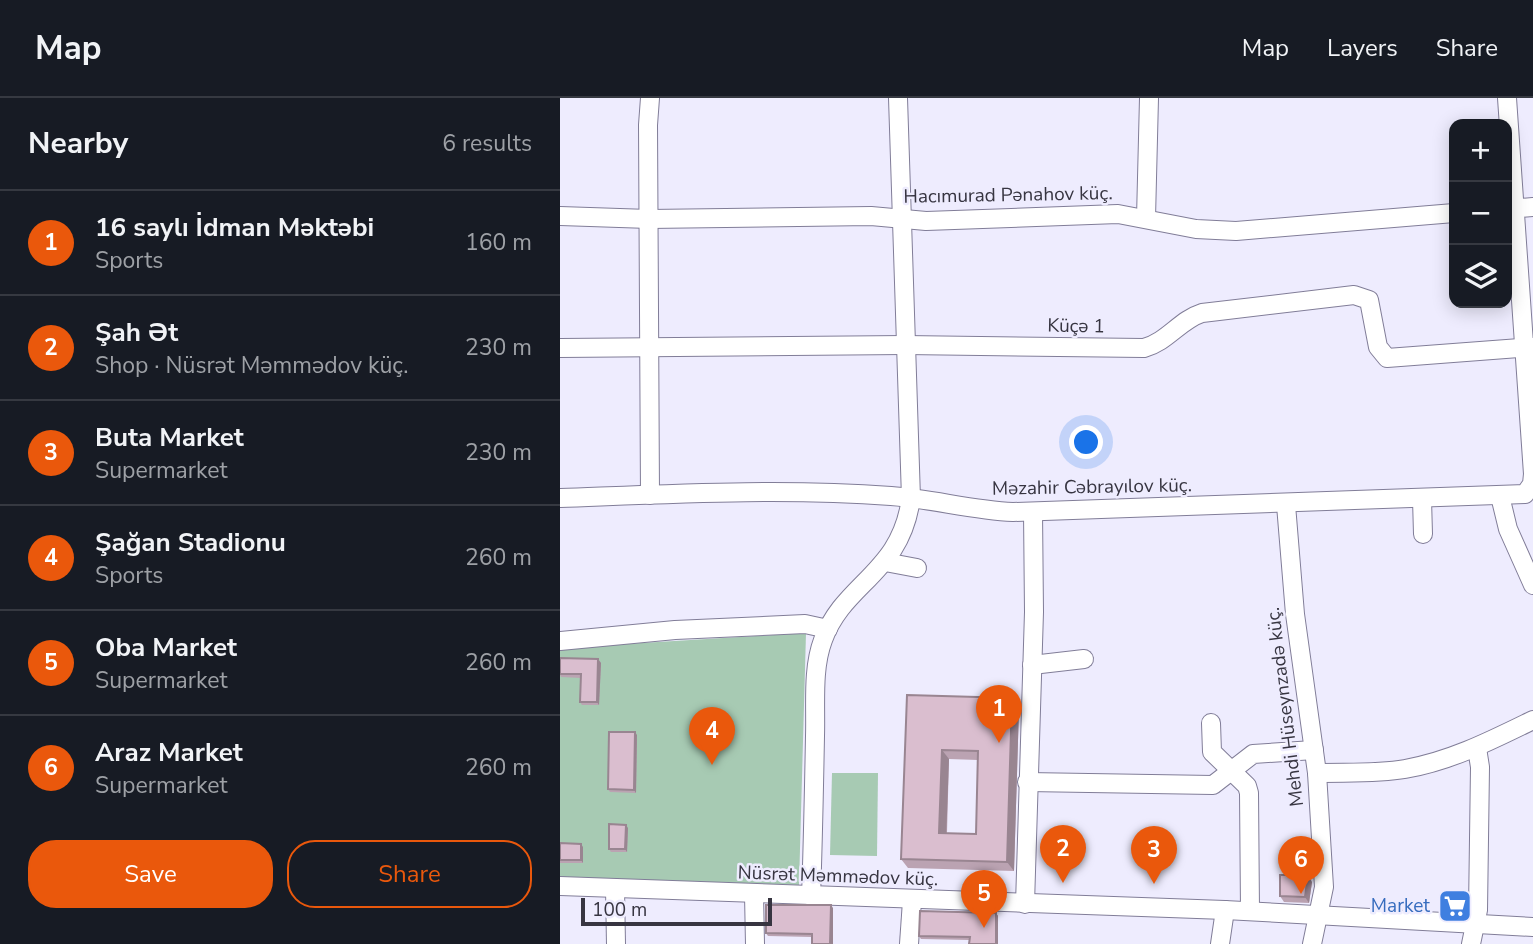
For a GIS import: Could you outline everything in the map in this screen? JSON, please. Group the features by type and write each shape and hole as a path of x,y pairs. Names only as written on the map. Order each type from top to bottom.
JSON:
{"street":[{"path":"650,98 650,495"},
{"path":"811,896 818,660 828,629 885,562 905,532 911,498 898,98"},
{"path":"1146,218 1149,98"},
{"path":"1507,98 1510,182"},
{"path":"1512,209 1533,207"},
{"name":"Hacımurad Pənahov küç.","path":"560,216 649,219 871,216 926,221 1076,214 1146,218 1196,229 1236,231 1449,213"},
{"path":"1512,217 1528,347"},
{"name":"Küçə 1","path":"560,348 905,345 1144,348 1156,345 1191,316 1202,313 1354,295 1369,300 1378,347 1387,358 1528,347"},
{"name":"Məzahir Cəbrayılov küç.","path":"560,498 795,492 911,498 974,509 1033,512 1286,505 1525,494 1532,484 1528,347"},
{"path":"1500,496 1505,518 1533,585"},
{"path":"1422,499 1423,534"},
{"name":"Mehdi Hüseynzadə küç.","path":"1286,505 1295,614 1317,773 1324,887 1312,944"},
{"path":"1025,904 1032,664 1033,512"},
{"path":"885,562 917,568"},
{"path":"560,641 675,630 805,624 828,629"},
{"path":"1032,664 1084,659"},
{"path":"1317,773 1405,769 1477,748 1533,720"},
{"path":"1211,723 1212,752 1232,771 1249,793 1250,911"},
{"path":"1471,944 1476,924 1480,767 1477,748"},
{"path":"1027,782 1207,786 1220,781 1253,754 1314,750"},
{"name":"Nüsrət Məmmədov küç.","path":"560,886 912,901 1250,911 1533,927"},
{"path":"615,888 616,944"},
{"path":"754,894 755,944"},
{"path":"909,944 912,901"},
{"path":"1220,944 1224,910"}],"green space":[{"path":"806,633 799,885 560,877 560,648"},
{"path":"832,773 878,773 877,856 830,855"}],"building":[{"path":"560,658 598,659 597,702 580,702 581,674 560,674"},
{"path":"907,695 1012,698 1007,862 901,859","holes":["942,750 978,751 976,834 939,833"]},
{"path":"609,732 635,732 634,790 608,789"},
{"path":"609,824 626,825 625,849 609,849"},
{"path":"560,843 581,844 581,860 560,860"},
{"path":"1280,875 1308,875 1305,897 1280,896"},
{"path":"766,905 831,905 830,944 812,944 812,934 766,933"},
{"path":"920,911 996,913 996,944 969,944 970,937 919,936"}],"place":[{"name":"16 saylı İdman Məktəbi","path":"999,743"},
{"name":"Şağan Stadionu","path":"712,765"},
{"name":"Şah Ət","path":"1063,883"},
{"name":"Buta Market","path":"1154,884"},
{"name":"Araz Market","path":"1301,894"},
{"name":"Market","path":"1455,906"},
{"name":"Oba Market","path":"984,928"}]}
